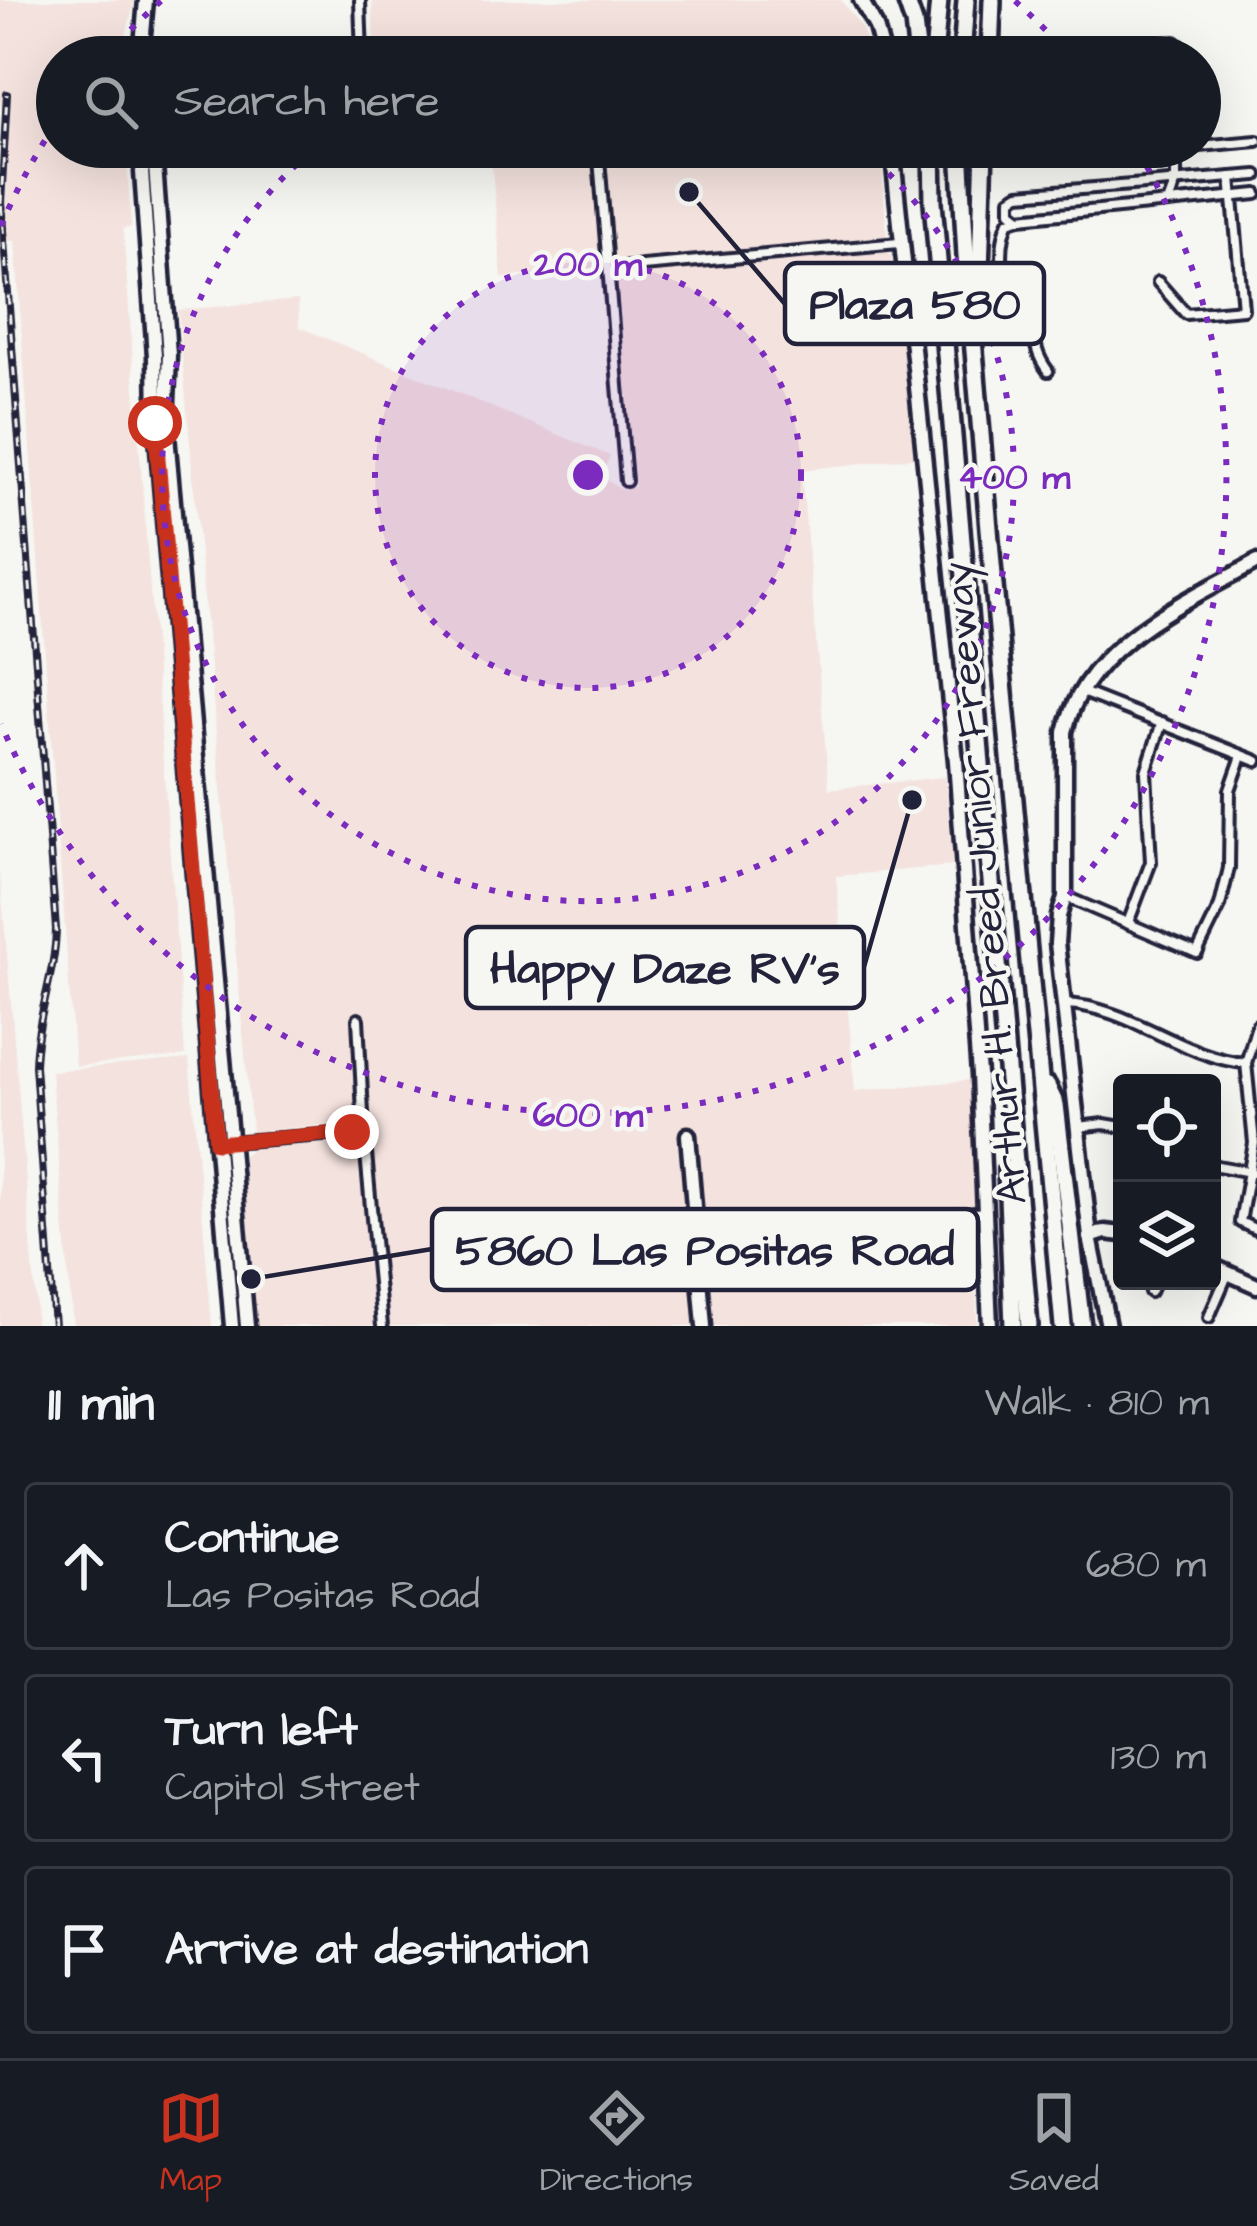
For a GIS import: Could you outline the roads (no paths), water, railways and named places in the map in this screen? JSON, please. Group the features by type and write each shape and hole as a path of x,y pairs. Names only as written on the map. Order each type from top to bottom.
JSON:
{"highway":[{"path":"906,0 916,36"},
{"path":"936,36 939,0"},
{"path":"964,36 967,0"},
{"path":"992,0 992,36"},
{"path":"992,32 1005,0"},
{"path":"923,168 923,182 933,202"},
{"name":"Arthur H. Breed Junior Freeway","path":"932,168 1029,1326"},
{"name":"Arthur H. Breed Junior Freeway","path":"962,168 966,256 1063,1326"},
{"path":"979,382 984,168"},
{"path":"1041,1072 1056,1106 1082,1326"},
{"path":"1013,1138 1006,1168 1013,1326"}],"street":[{"path":"143,36 146,0"},
{"path":"360,0 361,36"},
{"path":"861,0 878,36"},
{"path":"1221,145 1257,141"},
{"path":"143,168 155,423 223,1142 247,1326"},
{"path":"600,168 626,481"},
{"path":"894,168 956,761 979,1075 990,1326"},
{"path":"1168,203 1176,168"},
{"path":"1020,218 1011,211 1011,199 1019,194 1255,175"},
{"path":"1158,282 1186,314 1243,309 1231,177"},
{"path":"1048,371 1035,354 1027,300 1011,296 1006,286 1002,236 1009,221 1255,195"},
{"path":"609,268 899,243"},
{"path":"1108,1326 1090,1237 1058,944 1065,897 1065,732 1071,707 1101,661 1257,562"},
{"path":"1081,692 1257,761"},
{"path":"1128,923 1151,862 1145,772 1162,722"},
{"path":"1065,897 1197,953 1220,906 1229,868 1230,790 1242,756"},
{"path":"1065,1004 1089,1005 1215,1058 1246,1063"},
{"path":"358,1019 382,1326"},
{"path":"1257,1025 1246,1063 1254,1143 1240,1222 1257,1230"},
{"path":"1078,1126 1113,1126"},
{"path":"223,1142 364,1132"},
{"path":"688,1135 704,1326"},
{"path":"223,1142 232,1326"},
{"path":"1221,1167 1246,1172"},
{"path":"696,1243 984,1212"},
{"path":"224,1229 232,1230 235,1265 242,1273"},
{"path":"1090,1237 1113,1233"},
{"path":"1221,1271 1257,1286"},
{"path":"1209,1317 1228,1274"}],"railway":[{"path":"1,204 7,94"},
{"path":"0,188 56,929 35,1066 54,1326"}],"place":[{"name":"Plaza 580","path":"689,192"},
{"name":"Happy Daze RV's","path":"912,800"},
{"name":"5860 Las Positas Road","path":"251,1279"}]}
